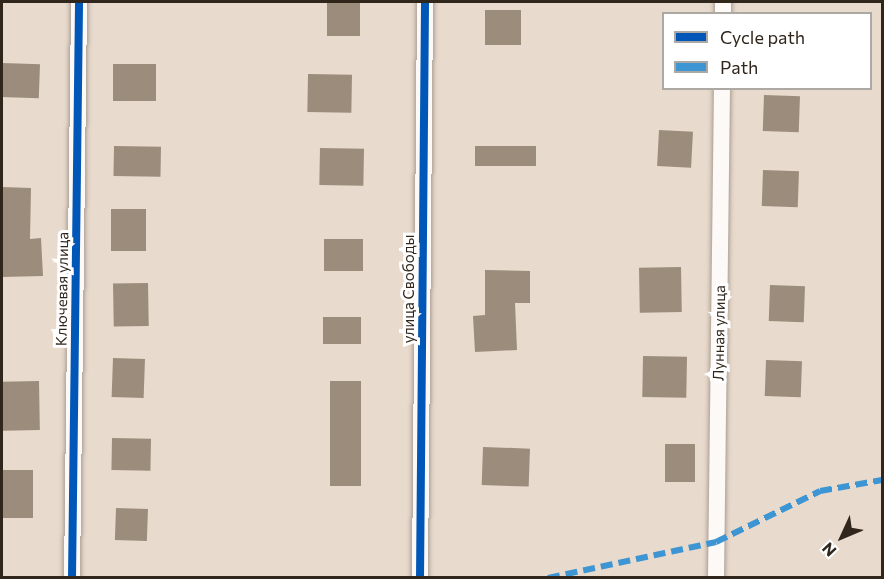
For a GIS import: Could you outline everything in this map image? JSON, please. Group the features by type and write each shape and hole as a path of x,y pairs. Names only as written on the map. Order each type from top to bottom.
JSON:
{"street":[{"name":"Ключевая улица","path":"72,578 79,2"},
{"name":"улица Свободы","path":"420,578 425,2"},
{"name":"Лунная улица","path":"716,578 722,90"}],"building":[{"path":"327,2 360,2 360,36 327,36"},
{"path":"485,10 521,10 521,45 485,45"},
{"path":"2,63 40,64 39,98 2,97"},
{"path":"113,64 156,64 156,101 113,101"},
{"path":"308,74 352,75 351,113 307,112"},
{"path":"764,95 800,96 799,132 763,131"},
{"path":"659,130 693,132 691,168 657,166"},
{"path":"114,146 161,147 160,177 113,176"},
{"path":"475,146 536,146 536,166 475,166"},
{"path":"320,148 364,149 363,186 319,185"},
{"path":"763,170 799,171 798,207 762,206"},
{"path":"2,187 31,188 30,239 41,238 43,276 2,277"},
{"path":"111,209 146,209 146,251 111,251"},
{"path":"324,239 363,239 363,271 324,271"},
{"path":"681,267 682,312 640,313 639,268"},
{"path":"485,270 530,271 530,303 515,303 517,350 475,352 473,316 485,315"},
{"path":"148,283 149,326 114,327 113,284"},
{"path":"770,285 805,286 804,322 769,321"},
{"path":"323,317 361,317 361,344 323,344"},
{"path":"643,356 687,357 686,398 642,397"},
{"path":"113,358 145,359 144,398 112,397"},
{"path":"766,360 802,361 801,397 765,396"},
{"path":"39,381 40,430 3,431 2,382"},
{"path":"330,381 361,381 361,486 330,486"},
{"path":"112,438 151,439 150,471 111,470"},
{"path":"665,444 695,444 695,482 665,482"},
{"path":"483,447 530,449 529,487 482,485"},
{"path":"2,470 33,470 33,518 2,518"},
{"path":"116,508 148,509 147,541 115,540"}],"marked path":[{"path":"548,578 716,542 820,491 882,480"}],"cycle path":[{"path":"72,578 79,2"},
{"path":"420,578 425,2"}]}
